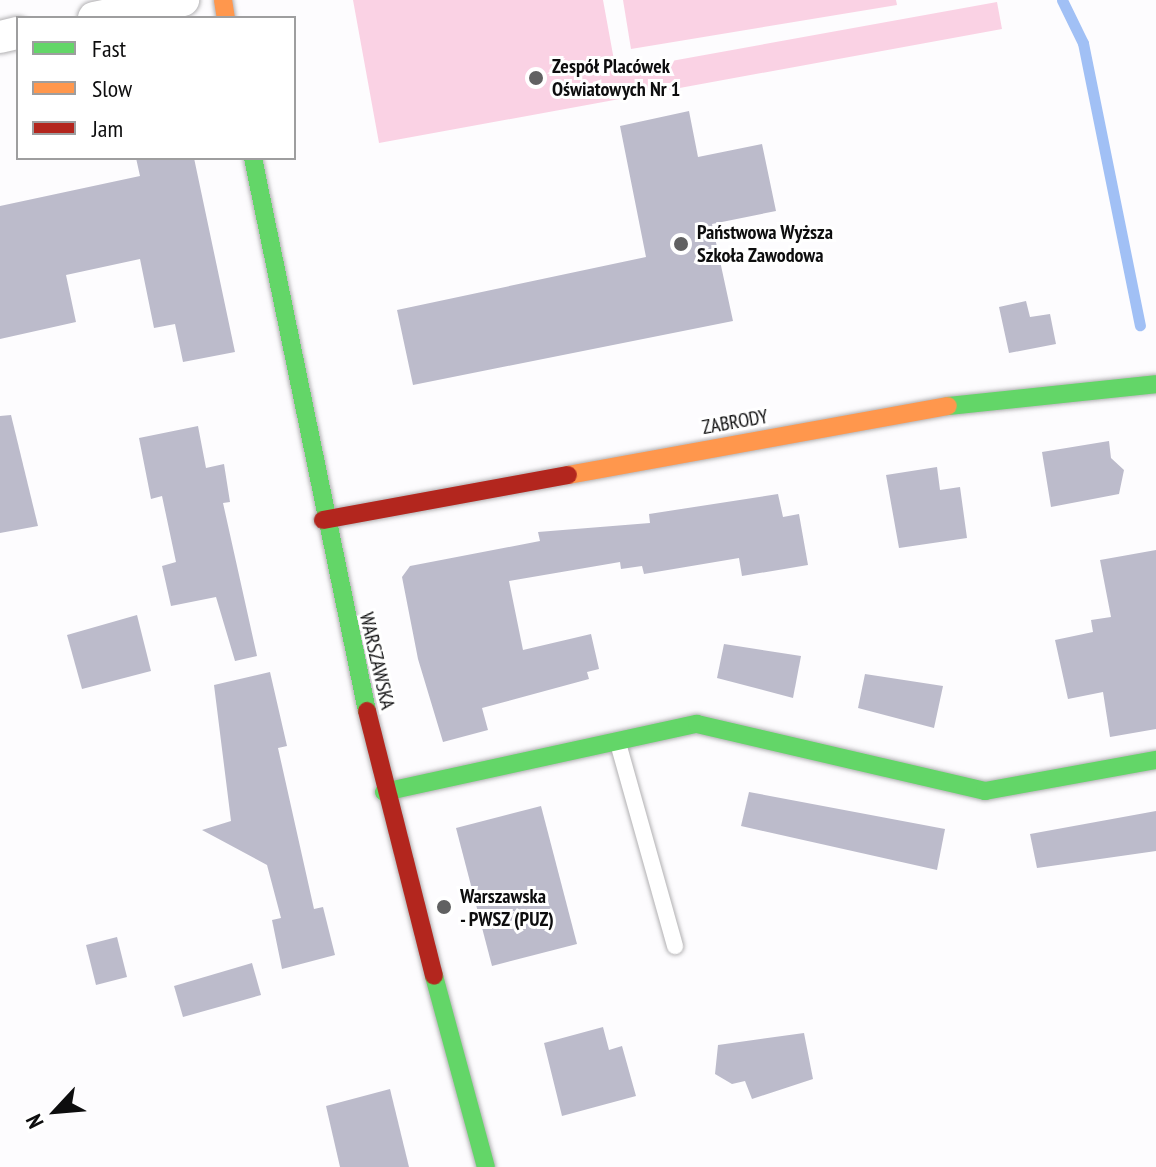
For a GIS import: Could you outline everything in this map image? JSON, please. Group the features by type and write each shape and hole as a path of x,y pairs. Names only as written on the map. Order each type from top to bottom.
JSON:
{"street":[{"path":"104,16 183,0"},
{"name":"WARSZAWSKA","path":"253,160 323,520 384,792 486,1167"},
{"name":"ZABRODY","path":"323,520 1007,395 1156,384"},
{"path":"384,792 617,738 697,724 985,791 1156,760"}],"lane":[{"path":"617,738 675,946"}],"shaded area":[{"path":"353,0 603,0 616,71 997,2 1002,29 379,143"},
{"path":"623,0 896,0 897,5 631,49"}],"building":[{"name":"Państwowa Wyższa Szkoła Zawodowa","path":"689,111 698,157 762,144 776,211 712,224 733,321 413,385 397,310 646,257 620,126"},
{"path":"136,160 194,160 235,352 183,362 175,324 154,328 140,259 66,275 76,322 0,339 0,206 140,176"},
{"path":"1026,301 1030,317 1050,314 1056,344 1009,353 999,307"},
{"path":"11,415 38,526 0,533 0,416"},
{"path":"198,426 206,468 224,464 230,502 223,503 257,656 235,661 216,597 171,606 162,566 176,562 162,496 151,499 139,438"},
{"path":"1109,441 1111,458 1124,470 1119,494 1051,507 1042,452"},
{"path":"937,467 940,490 960,487 967,538 899,548 886,475"},
{"path":"778,494 783,517 799,514 808,565 742,576 739,558 644,574 642,566 621,569 620,562 509,581 523,650 591,634 599,669 587,672 589,679 482,708 488,730 443,742 418,659 402,577 410,566 540,541 538,532 650,523 649,514"},
{"path":"1156,550 1156,729 1110,737 1103,692 1068,699 1055,640 1093,632 1091,620 1111,617 1100,560"},
{"path":"137,615 151,671 82,689 67,635"},
{"path":"724,644 801,656 793,698 717,678"},
{"path":"270,672 287,746 278,748 314,909 323,907 335,955 282,969 272,920 281,918 267,865 202,830 231,821 214,685"},
{"path":"865,674 943,686 934,728 858,708"},
{"path":"749,792 945,829 937,870 741,826"},
{"path":"541,806 577,944 492,966 456,828"},
{"path":"1156,811 1156,851 1037,868 1030,834"},
{"path":"117,937 127,977 96,985 86,945"},
{"path":"252,963 261,995 183,1017 174,986"},
{"path":"603,1027 609,1050 622,1046 636,1096 562,1116 544,1043"},
{"path":"804,1033 813,1079 752,1099 745,1081 732,1084 715,1074 718,1045"},
{"path":"390,1089 409,1167 340,1167 326,1106"}],"waterway":[{"path":"1062,0 1083,43 1140,325"}],"traffic: fast":[{"path":"253,160 367,711"},
{"path":"948,406 1156,384"},
{"path":"384,792 697,724 985,791 1156,760"},
{"path":"434,976 486,1167"}],"traffic: slow":[{"path":"223,0 226,16"},
{"path":"568,475 948,406"}],"traffic: jam":[{"path":"323,520 568,475"},
{"path":"367,711 434,976"}],"place":[{"name":"Zespół Placówek Oświatowych Nr 1","path":"536,78"},
{"name":"Państwowa Wyższa Szkoła Zawodowa","path":"681,244"},
{"name":"Warszawska - PWSZ (PUZ)","path":"444,907"}]}
